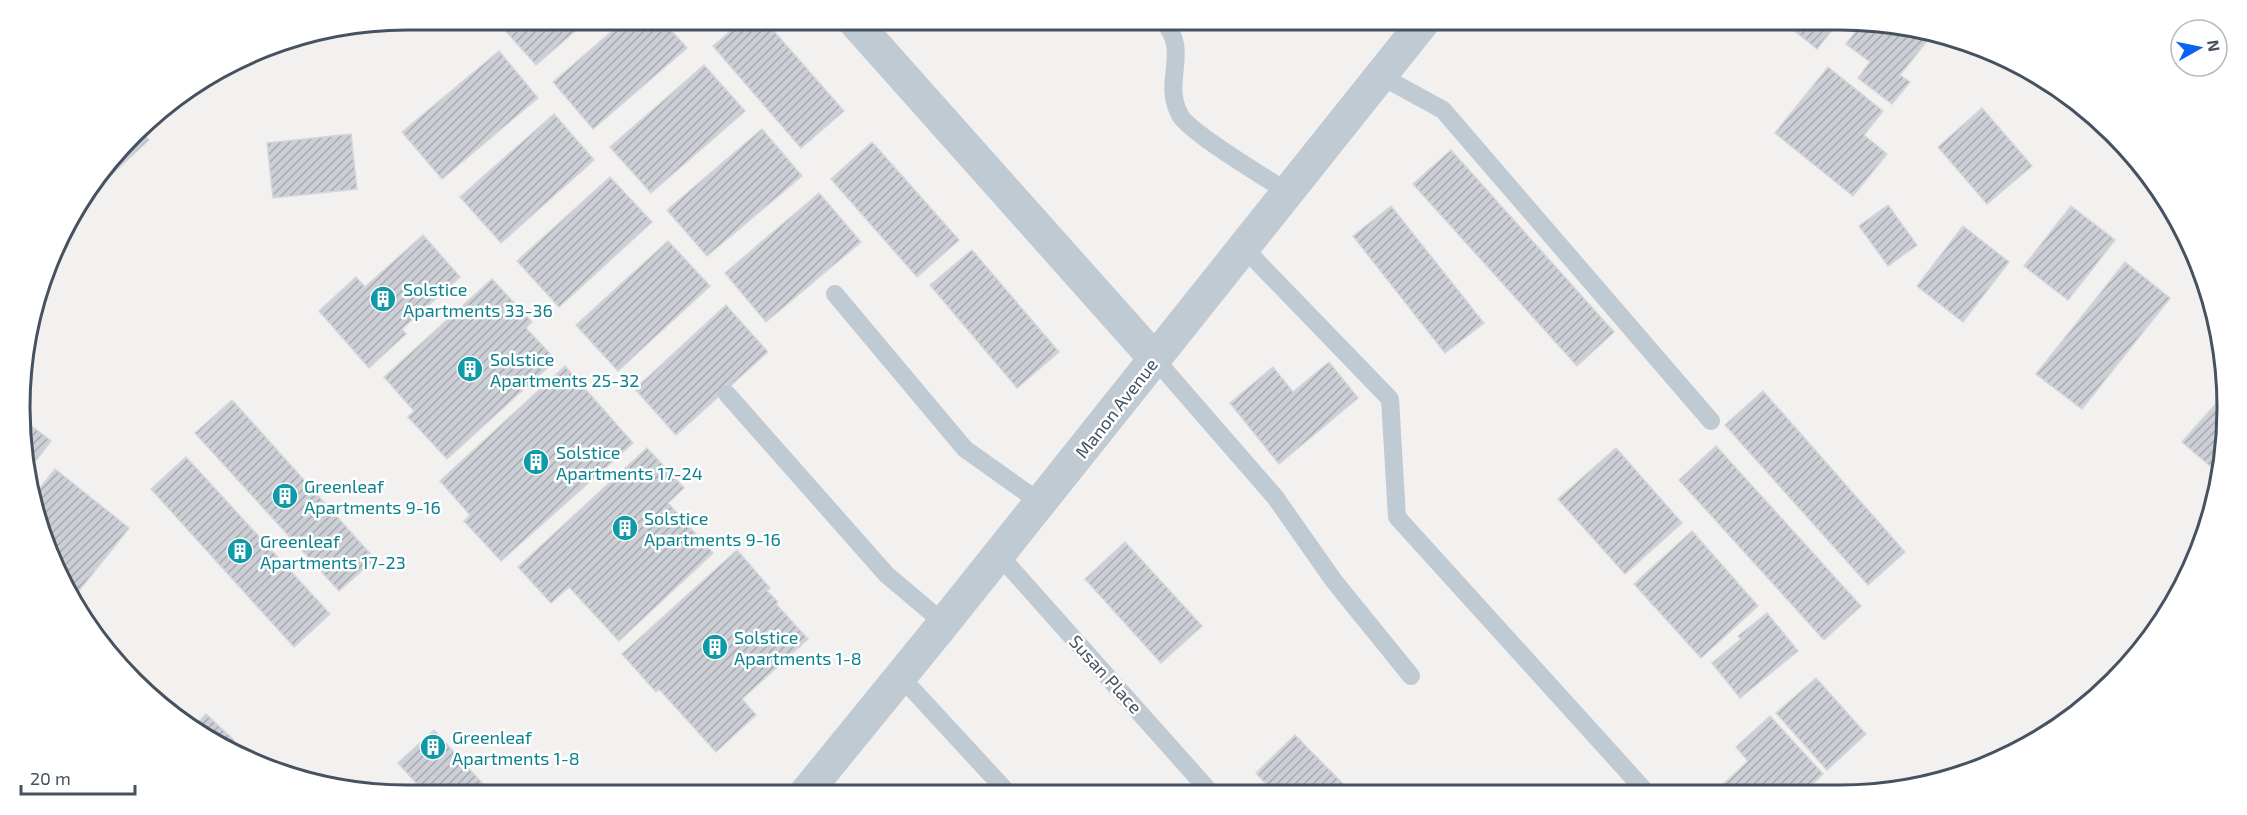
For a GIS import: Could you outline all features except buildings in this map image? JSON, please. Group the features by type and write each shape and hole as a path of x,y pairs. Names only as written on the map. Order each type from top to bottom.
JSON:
{"street":[{"path":"862,30 1155,359"},
{"name":"Manon Avenue","path":"813,785 1417,30"}],"lane":[{"path":"1171,30 1178,54 1171,86 1180,116 1198,132 1288,192"},
{"path":"1381,75 1443,110 1711,421"},
{"path":"1244,248 1390,399 1397,517 1640,785"},
{"path":"836,294 965,449 1041,503"},
{"path":"1155,359 1275,497 1334,581 1411,676"},
{"path":"727,394 886,574 944,623"},
{"name":"Susan Place","path":"999,555 1204,785"},
{"path":"901,677 1000,785"}],"place":[{"name":"Solstice Apartments 33-36","path":"383,299"},
{"name":"Solstice Apartments 25-32","path":"470,369"},
{"name":"Solstice Apartments 17-24","path":"536,462"},
{"name":"Greenleaf Apartments 9-16","path":"285,496"},
{"name":"Solstice Apartments 9-16","path":"625,528"},
{"name":"Greenleaf Apartments 17-23","path":"240,551"},
{"name":"Solstice Apartments 1-8","path":"715,647"},
{"name":"Greenleaf Apartments 1-8","path":"433,747"}]}
